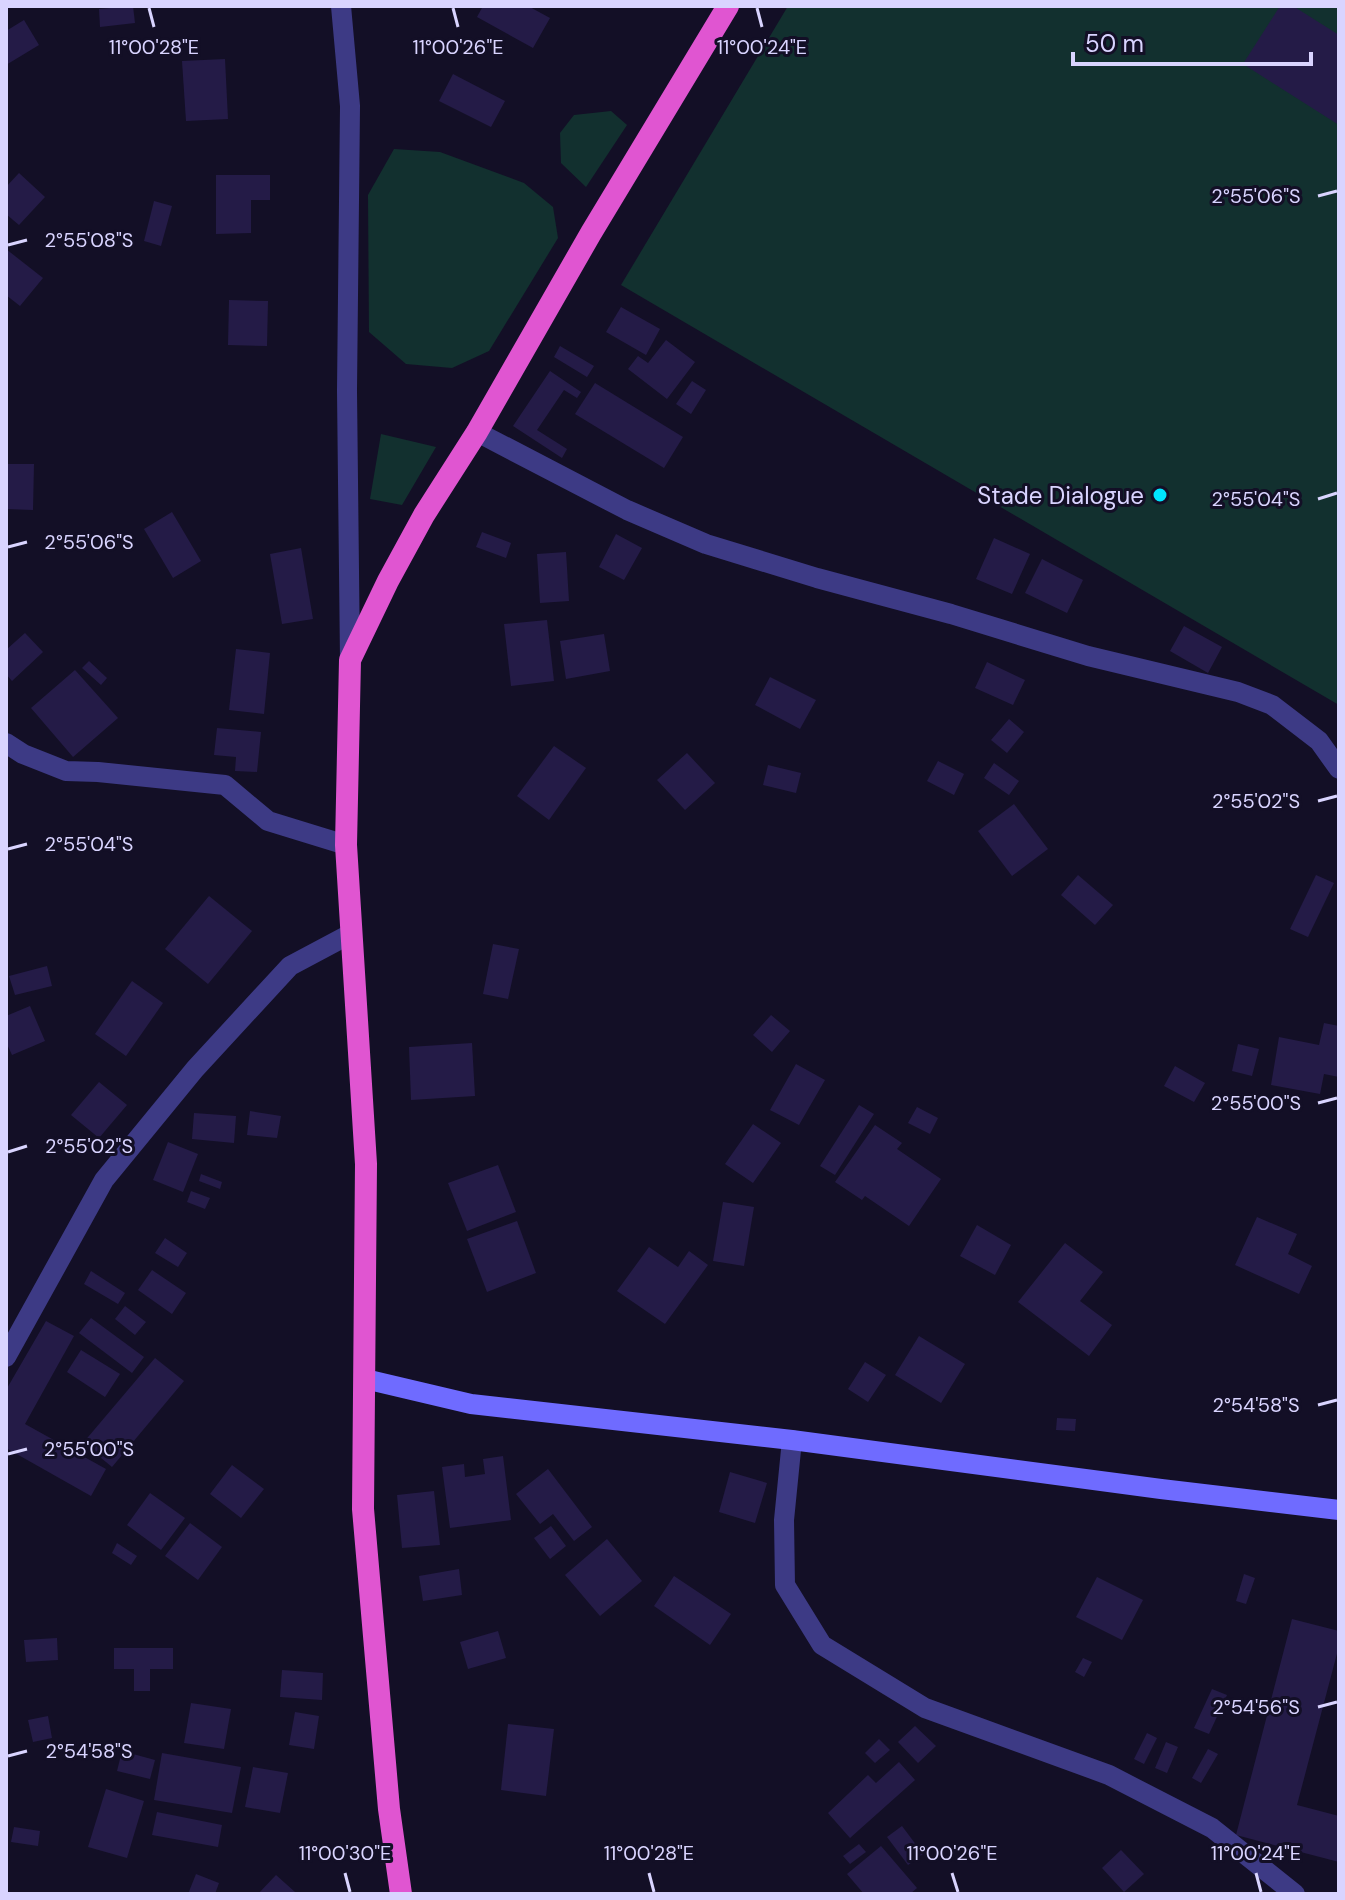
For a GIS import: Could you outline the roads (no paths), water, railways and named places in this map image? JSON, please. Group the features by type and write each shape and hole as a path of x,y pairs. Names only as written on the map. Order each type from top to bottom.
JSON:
{"highway":[{"path":"401,1894 389,1809 363,1509 366,1164 346,845 350,660 424,515 477,432 678,85 728,6"}],"main road":[{"path":"365,1379 471,1404 792,1440 1339,1510"}],"street":[{"path":"341,6 350,106 347,391 350,660"},
{"path":"477,432 627,510 706,544 1088,656 1238,692 1272,705 1319,741 1339,769"},
{"path":"6,743 23,754 66,771 225,785 268,821 346,845"},
{"path":"6,1357 104,1180 195,1069 290,966 352,933"},
{"path":"792,1440 784,1520 785,1585 822,1645 925,1708 1109,1775 1212,1828 1295,1894"}],"place":[{"name":"Stade Dialogue","path":"1160,495"}]}
